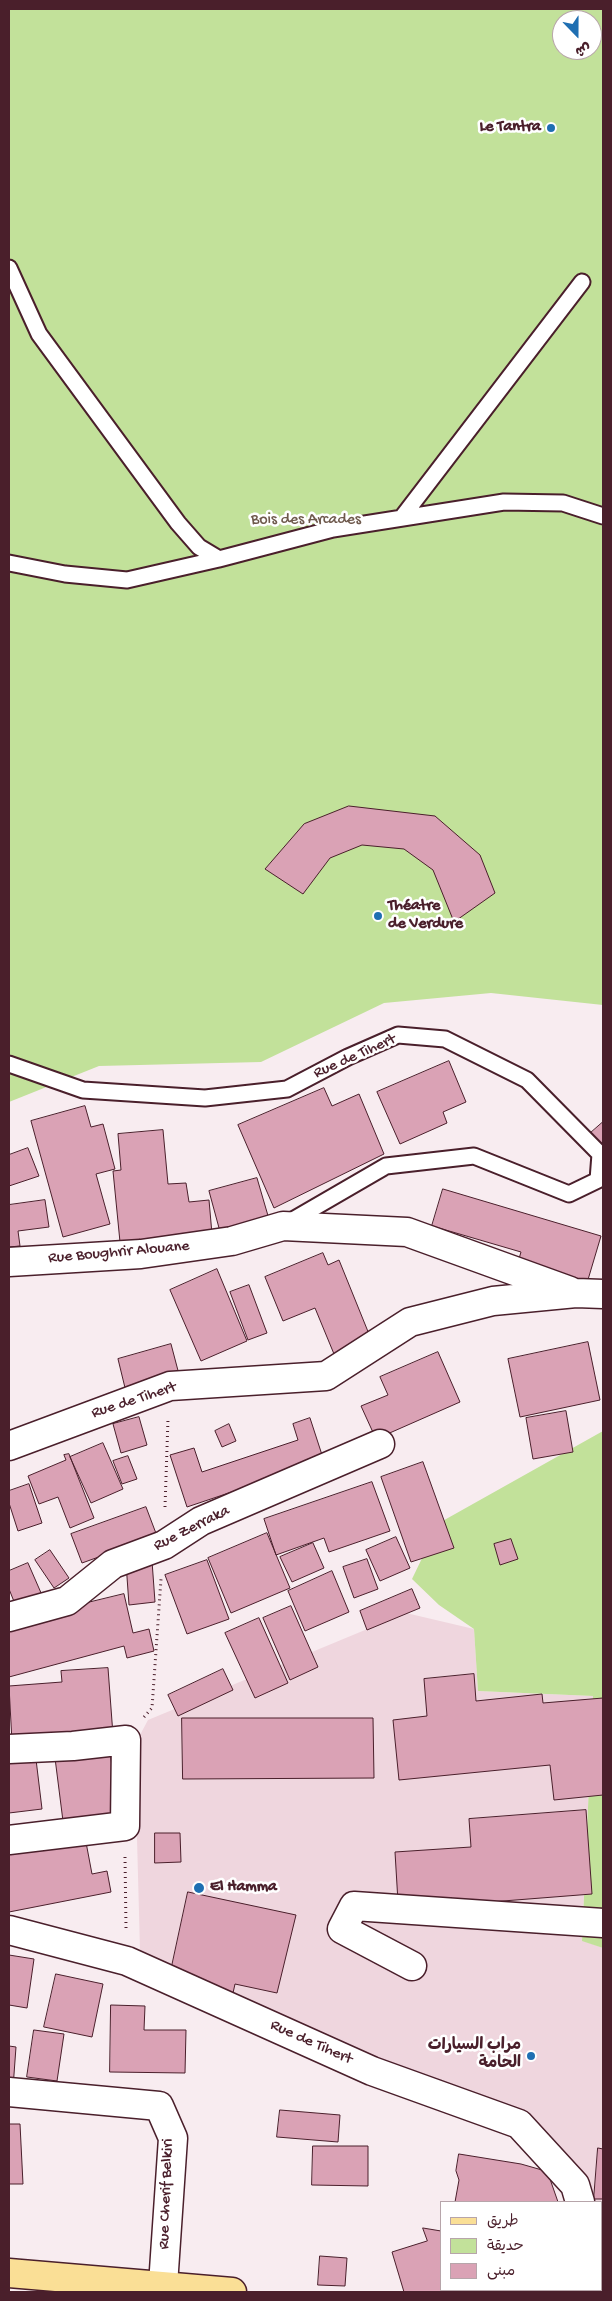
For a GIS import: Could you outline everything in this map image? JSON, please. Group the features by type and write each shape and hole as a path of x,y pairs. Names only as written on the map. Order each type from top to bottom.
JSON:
{"main road":[{"path":"9,2274 232,2292"}],"street":[{"name":"Rue Boughrir Alouane","path":"9,1262 141,1254 232,1241 283,1226 407,1232 576,1293"},
{"path":"576,1293 603,1294"},
{"name":"Rue de Tihert","path":"9,1446 170,1386 326,1376 410,1322 493,1301 576,1293"},
{"name":"Rue Zerraka","path":"9,1618 67,1601 113,1564 164,1545 201,1521 380,1444"},
{"path":"9,1749 73,1746 126,1740 125,1826 9,1840"},
{"path":"412,1966 342,1929 354,1906 603,1923"},
{"name":"Rue de Tihert","path":"9,1930 127,1961 372,2071 519,2124 575,2185 580,2201"},
{"name":"Rue Cherif Belkiri","path":"9,2092 159,2106 173,2138 163,2285"}],"lane":[{"path":"9,268 40,334 62,366 178,522 199,547 219,559"},
{"path":"403,516 582,282"},
{"path":"9,563 65,574 126,580 219,559 333,529 403,516 504,502 563,503 603,516"},
{"name":"Rue de Tihert","path":"9,1064 83,1090 205,1098 287,1089 348,1057 398,1035 446,1039 527,1080 600,1154 598,1180 569,1194 474,1156 386,1166 283,1226"}],"path":[{"path":"125,1826 127,1961"}],"shaded area":[{"path":"406,1613 474,1629 478,1691 593,1696 582,1940 603,1948 603,2292 602,2201 578,2201 529,2127 359,2063 140,1950 135,1764 140,1735 148,1720"}],"green space":[{"name":"Bois des Arcades","path":"9,9 603,9 603,1005 491,993 384,1003 261,1062 99,1066 9,1102"},
{"path":"603,1431 603,1948 582,1941 593,1696 478,1691 474,1629 439,1605 412,1579 439,1523"}],"building":[{"path":"349,806 435,816 480,855 495,893 454,922 433,870 404,849 362,845 330,858 303,894 265,869 304,824"},
{"path":"449,1061 466,1102 443,1112 447,1123 400,1144 377,1092"},
{"path":"324,1088 332,1106 359,1094 384,1154 274,1208 238,1125"},
{"path":"85,1106 91,1127 103,1124 115,1169 96,1174 110,1224 63,1237 31,1121"},
{"path":"603,1122 603,1156 586,1137"},
{"path":"163,1130 168,1184 186,1183 189,1202 209,1200 212,1234 120,1242 113,1171 121,1170 118,1134"},
{"path":"28,1148 39,1176 9,1186 9,1155"},
{"path":"257,1178 271,1226 222,1239 209,1191"},
{"path":"443,1189 601,1236 587,1283 518,1262 521,1252 432,1226"},
{"path":"45,1200 49,1227 18,1231 20,1246 9,1247 9,1205"},
{"path":"323,1253 328,1265 339,1260 371,1339 334,1354 315,1308 283,1321 265,1277"},
{"path":"217,1269 247,1341 201,1361 170,1290"},
{"path":"249,1285 267,1333 248,1340 230,1292"},
{"path":"588,1342 600,1400 520,1417 508,1359"},
{"path":"171,1344 181,1382 127,1396 118,1359"},
{"path":"438,1352 460,1402 376,1439 361,1406 388,1395 380,1377"},
{"path":"566,1411 573,1452 533,1459 526,1418"},
{"path":"139,1417 147,1445 121,1453 113,1424"},
{"path":"310,1418 324,1461 187,1507 170,1455 194,1448 202,1472 298,1440 293,1424"},
{"path":"229,1424 236,1441 222,1447 215,1431"},
{"path":"103,1443 123,1489 91,1503 70,1457"},
{"path":"69,1454 94,1518 70,1528 58,1497 39,1504 28,1476 66,1460 64,1455"},
{"path":"128,1456 137,1479 122,1484 113,1461"},
{"path":"423,1462 454,1548 411,1562 381,1477"},
{"path":"372,1482 390,1531 329,1552 324,1538 276,1555 264,1519"},
{"path":"29,1484 42,1523 18,1531 9,1503 9,1491"},
{"path":"146,1507 157,1536 82,1563 71,1534"},
{"path":"267,1533 290,1588 231,1613 208,1558"},
{"path":"396,1537 410,1568 380,1581 366,1550"},
{"path":"511,1539 518,1559 500,1565 494,1544"},
{"path":"313,1543 324,1568 292,1582 280,1557"},
{"path":"50,1550 69,1578 54,1588 35,1560"},
{"path":"367,1559 378,1589 354,1598 343,1567"},
{"path":"207,1560 229,1619 187,1634 165,1575"},
{"path":"152,1561 155,1602 129,1605 126,1563"},
{"path":"28,1563 45,1602 19,1614 9,1589 9,1571"},
{"path":"332,1571 349,1612 305,1631 288,1591"},
{"path":"412,1589 420,1608 367,1630 360,1611"},
{"path":"124,1594 133,1633 149,1629 154,1651 127,1658 124,1646 9,1677 9,1622"},
{"path":"291,1606 318,1667 290,1680 263,1618"},
{"path":"259,1618 288,1683 255,1698 225,1633"},
{"path":"108,1668 113,1735 12,1742 9,1686 62,1682 61,1671"},
{"path":"223,1669 233,1690 178,1716 168,1695"},
{"path":"474,1674 476,1701 542,1694 543,1703 603,1698 603,1795 554,1800 550,1765 399,1780 393,1720 427,1716 424,1679"},
{"path":"182,1718 373,1718 374,1778 183,1779"},
{"path":"35,1751 42,1809 9,1813 9,1754"},
{"path":"110,1751 119,1822 64,1829 55,1758"},
{"path":"586,1810 592,1894 452,1905 452,1898 398,1902 395,1852 471,1847 469,1819"},
{"path":"155,1833 180,1833 181,1862 155,1863"},
{"path":"85,1837 92,1874 107,1871 111,1892 9,1912 9,1851"},
{"path":"188,1892 296,1915 277,1993 235,1984 233,1993 169,1980"},
{"path":"9,1955 34,1959 27,2008 9,2005"},
{"path":"56,1974 103,1984 92,2037 44,2027"},
{"path":"111,2005 145,2006 144,2030 186,2030 185,2073 110,2072"},
{"path":"34,2030 64,2034 57,2081 27,2077"},
{"path":"9,2046 16,2047 13,2088 9,2088"},
{"path":"280,2110 340,2115 338,2142 277,2137"},
{"path":"9,2124 20,2124 23,2184 9,2184"},
{"path":"313,2146 368,2146 368,2186 312,2185"},
{"path":"598,2148 603,2149 603,2199 594,2199"},
{"path":"459,2154 521,2164 542,2170 550,2179 558,2201 455,2201 459,2180 456,2171"},
{"path":"423,2228 440,2231 440,2291 566,2291 404,2292 392,2252 427,2241"},
{"path":"320,2256 347,2258 345,2286 318,2285"}],"place":[{"name":"Le Tantra","path":"551,128"},
{"name":"Théatre de Verdure","path":"378,916"},
{"name":"El Hamma","path":"199,1888"},
{"name":"مراب السيارات الحامة","path":"531,2056"}]}
